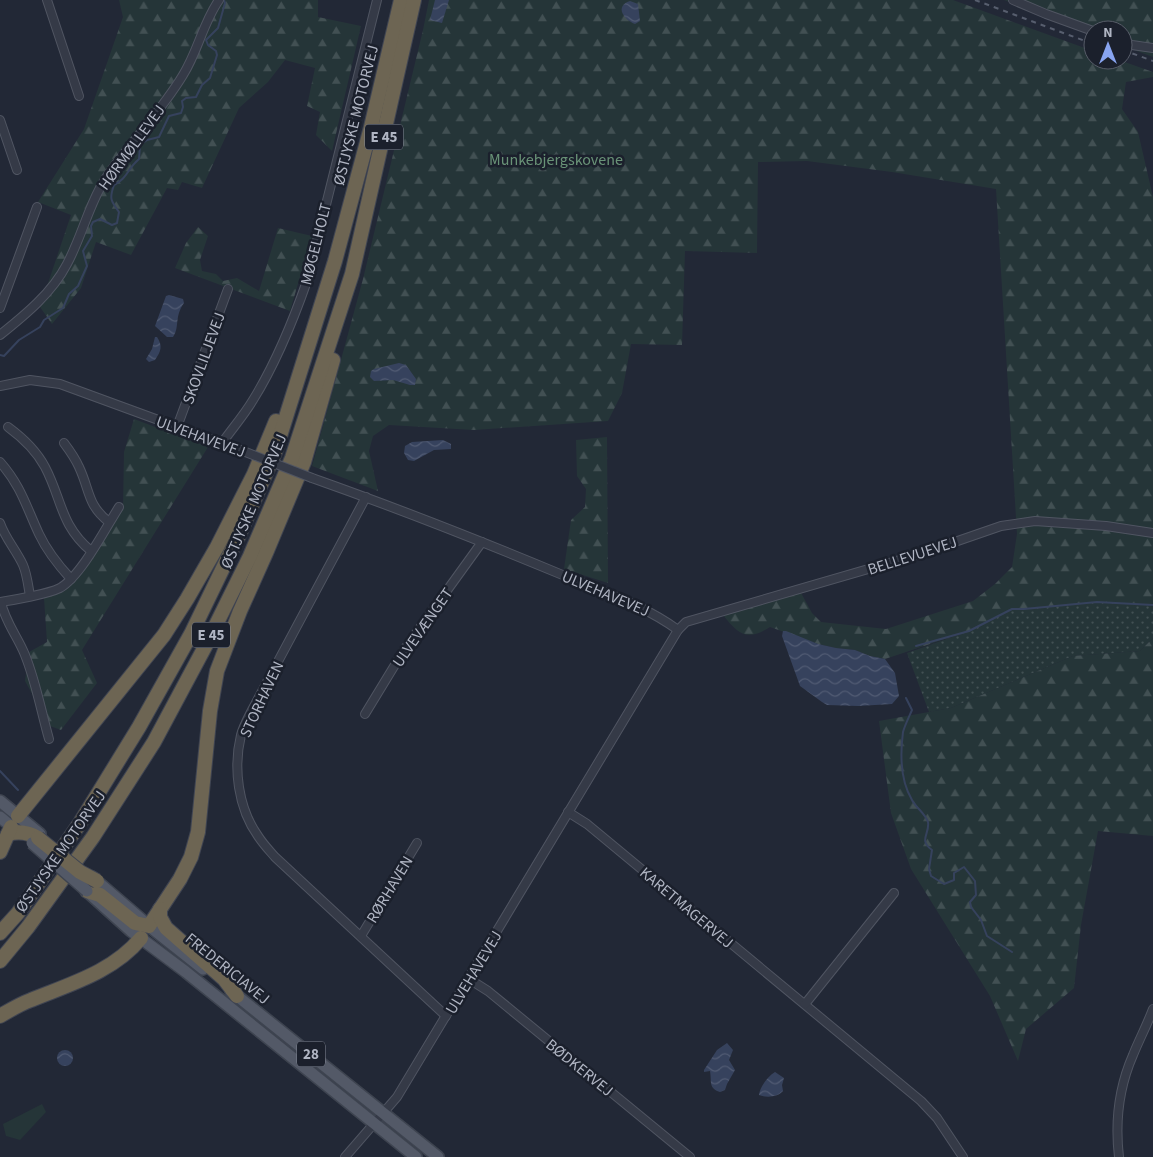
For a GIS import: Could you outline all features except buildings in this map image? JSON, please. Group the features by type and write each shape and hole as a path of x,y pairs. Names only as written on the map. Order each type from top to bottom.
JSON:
{"highway":[{"name":"ØSTJYSKE MOTORVEJ","path":"0,933 18,913 80,823 139,727 191,634 239,534 275,452 340,242 373,118 401,0"},
{"name":"ØSTJYSKE MOTORVEJ","path":"0,961 28,927 93,837 154,742 207,644 250,556 292,458 352,274 414,0"},
{"path":"14,827 33,835 80,872 100,895 135,923 148,926 180,879 191,857 198,832 210,711 217,671 240,611 304,462 352,289 352,274"},
{"path":"0,852 14,827 164,635 188,599 254,474 292,378 310,340"},
{"path":"160,909 160,917 166,928 224,979 237,996"},
{"path":"0,1016 28,1001 99,972 133,948 141,938"}],"main road":[{"path":"0,801 14,827"},
{"path":"0,817 14,827"},
{"name":"FREDERICIAVEJ","path":"92,886 107,911 416,1157"},
{"path":"141,938 148,926"},
{"name":"FREDERICIAVEJ","path":"148,926 438,1157"},
{"path":"225,1004 247,1015 374,1114 384,1113"},
{"path":"375,1124 386,1122 433,1157"}],"street":[{"path":"46,0 79,96"},
{"name":"HØRMØLLEVEJ","path":"0,335 25,314 58,280 76,245 99,189 108,174 160,108 182,76 194,57 208,17 219,0"},
{"name":"MØGELHOLT","path":"222,443 253,400 271,367 295,314 307,281 377,0"},
{"path":"1013,0 1083,27"},
{"path":"1133,45 1153,48"},
{"path":"0,120 17,170"},
{"path":"0,308 37,207"},
{"name":"SKOVLILJEVEJ","path":"177,427 228,289"},
{"name":"ULVEHAVEVEJ","path":"0,386 30,380 54,382 222,443 482,542 658,615 678,630 397,1097 345,1157"},
{"path":"8,427 23,438 44,465 74,534 91,551"},
{"path":"64,443 79,466 93,505 109,522"},
{"path":"0,462 18,484 40,536 61,568 71,579"},
{"name":"STORHAVEN","path":"366,497 241,734 237,758 238,782 248,818 257,836 275,857 446,1016"},
{"path":"49,739 26,658 20,643 3,614 0,602 46,593 61,587 71,579 82,565 118,507"},
{"name":"BELLEVUEVEJ","path":"678,630 686,622 920,554 1000,526 1035,521 1106,526 1153,533"},
{"path":"0,523 22,564 30,596"},
{"name":"ULVEVÆNGET","path":"365,714 404,650 482,542"},
{"name":"KARETMAGERVEJ","path":"568,812 587,824 921,1101 937,1118 963,1157"},
{"name":"RØRHAVEN","path":"360,936 418,843"},
{"path":"805,1004 894,893"},
{"name":"BØDKERVEJ","path":"469,978 488,991 690,1157"},
{"path":"1119,1157 1118,1112 1124,1083 1132,1056 1153,1009"}],"green space":[{"path":"119,0 318,0 318,17 361,26 332,151 316,135 320,112 307,106 315,68 285,60 268,82 239,108 202,188 182,182 178,190 167,188 131,255 96,242 81,288 52,324 40,307 71,215 38,202 84,129 123,17"},
{"name":"Munkebjergskovene","path":"429,0 953,0 1083,47 1083,70 1133,70 1133,65 1153,72 1153,77 1126,82 1122,109 1138,132 1153,197 1153,605 1097,602 1012,609 969,631 885,659 855,650 818,644 770,627 755,634 744,634 733,627 723,615 800,591 812,613 821,622 886,629 973,601 995,584 1012,567 1017,534 996,189 892,172 807,161 758,162 757,253 685,251 682,345 631,344 622,393 608,421 474,430 389,425 373,436 369,451 378,491 312,466 363,279"},
{"path":"1004,0 1153,0 1153,57 1133,50 1133,20 1083,20 1083,30"},
{"path":"198,227 208,236 200,260 202,271 216,274 223,281 237,278 259,291 278,228 312,236 290,311 175,268 186,243"},
{"path":"134,419 208,447 82,650 97,683 61,730 50,726 25,681 29,652 47,642 44,598 64,589 85,568 123,508 124,452"},
{"path":"607,437 608,583 564,569 571,520 585,507 586,489 577,476 576,440"},
{"path":"1097,602 1153,605 1153,638 1140,651 1073,656 951,708 929,712 907,653 969,631 1012,609"},
{"path":"1153,638 1153,836 1098,831 1081,925 1074,988 1026,1029 1018,1061 990,996 911,869 891,813 879,721 951,708 1073,656 1140,651"},
{"path":"42,1104 46,1112 20,1140 6,1136 3,1124"}],"water":[{"path":"435,0 449,0 442,23 430,20"},
{"path":"630,1 638,4 640,21 635,24 622,13 622,6"},
{"path":"169,295 183,299 184,303 179,313 173,337 167,337 155,326 166,296"},
{"path":"155,337 157,337 160,343 159,354 155,360 149,362 146,359 152,349"},
{"path":"399,363 406,365 416,379 415,385 393,380 374,381 370,377 371,371 374,369"},
{"path":"443,440 451,444 451,449 434,450 414,461 408,460 404,453 405,446 412,442"},
{"path":"783,631 818,644 855,650 885,659 895,673 899,696 892,704 827,705 800,686 782,636"},
{"path":"727,1043 733,1050 729,1060 735,1070 725,1090 720,1092 712,1086 710,1071 704,1072 704,1070 717,1050"},
{"path":"62,1050 68,1050 73,1055 71,1064 62,1066 57,1061 57,1055"},
{"path":"775,1072 784,1078 783,1091 778,1095 772,1096 759,1095 765,1082"}],"waterway":[{"path":"0,355 4,356 19,340 40,327 44,320 63,308 69,294 78,286 87,266 83,251 92,236 91,226 93,222 100,219 112,225 117,223 119,212 111,197 114,185 122,179 139,159 140,145 147,140 159,137 169,116 181,113 182,101 186,98 196,97 202,85 210,78 217,55 216,51 208,45 206,40 218,28 225,3 224,0"},
{"path":"916,646 969,631 1012,609 1097,602 1153,605"},
{"path":"906,698 912,710 903,732 901,750 903,776 908,792 928,822 925,840 932,850 929,869 931,876 944,884 954,880 954,873 964,867 975,881 976,895 970,902 971,907 981,920 987,936 1012,952"},
{"path":"0,771 18,790"}],"railway":[{"path":"975,0 1083,40"},
{"path":"1133,54 1153,61"}]}
